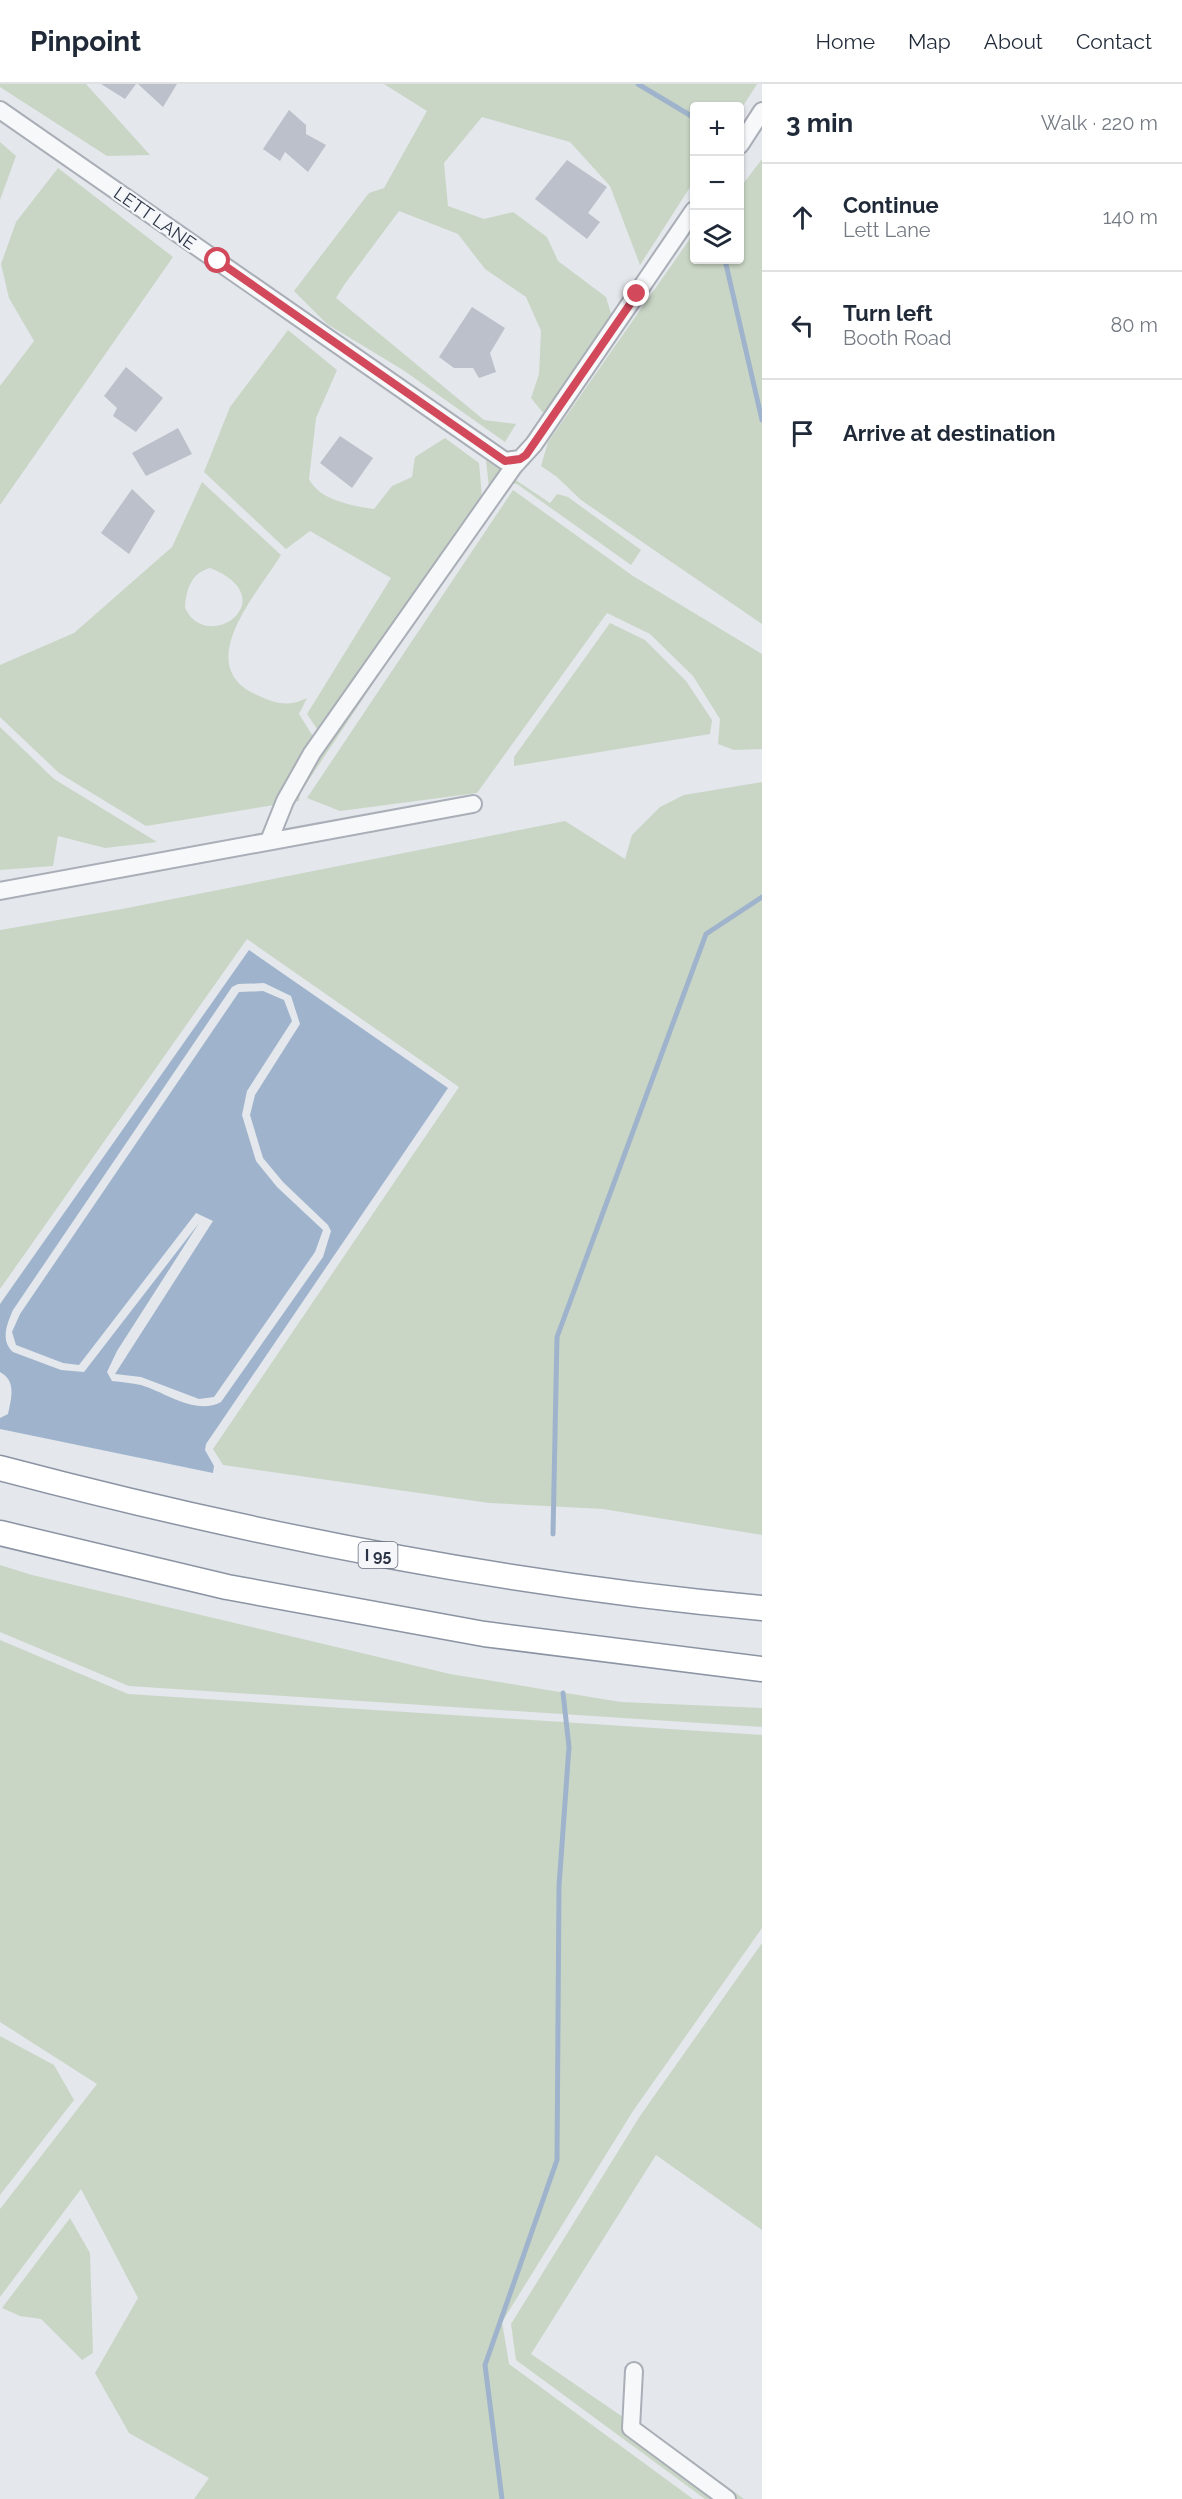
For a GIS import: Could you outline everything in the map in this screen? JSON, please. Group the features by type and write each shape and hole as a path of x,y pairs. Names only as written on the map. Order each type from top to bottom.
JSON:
{"highway":[{"name":"I 95","path":"0,1468 129,1503 417,1563 762,1608"},
{"path":"0,1533 227,1587 484,1634 762,1669"}],"street":[{"name":"LETT LANE","path":"0,110 505,461 520,459"},
{"path":"744,139 762,111"},
{"path":"269,841 285,801 312,753 520,459 526,455 690,216"},
{"path":"0,891 472,804"},
{"path":"634,2371 631,2428 727,2499"}],"green space":[{"path":"0,84 86,84 150,155 107,156 0,87"},
{"path":"384,84 757,84 744,105 744,102 690,102 690,187 640,265 610,186 570,142 482,117 444,163 448,206 484,219 513,212 547,237 558,261 606,297 612,317 545,415 531,398 539,374 541,331 526,297 485,269 458,234 399,211 344,285 336,298 484,420 516,424 505,442 403,370 327,324 294,291 369,193 384,188 427,111"},
{"path":"0,142 16,156 0,200"},
{"path":"762,159 762,624 581,500 557,477 541,466 548,442 690,239 690,264 744,264 744,183"},
{"path":"58,168 173,257 0,505 0,386 34,341 9,298 1,264 16,222"},
{"path":"288,330 337,370 316,418 309,479 320,492 337,501 374,509 392,486 412,477 415,457 445,438 479,463 482,497 319,732 307,714 391,578 310,531 286,549 204,472 230,407"},
{"path":"486,460 550,503 557,494 568,497 641,550 631,565 517,484 507,483 300,793 299,801 146,826 59,773 0,717 0,665 74,633 172,547 202,482 281,555 246,608 236,628 229,647 229,665 237,681 262,697 287,704 307,698 299,714 314,738 490,497","holes":["210,568 232,580 241,594 242,606 235,617 223,624 209,626 196,621 185,608 188,589 194,578 204,570"]},
{"path":"513,490 633,576 762,654 762,749 734,750 718,744 720,719 693,676 650,634 607,613 477,793 340,811 307,798"},
{"path":"610,623 645,640 686,681 712,720 710,734 514,766 514,757"},
{"path":"0,727 54,779 157,842 105,848 58,836 53,866 0,870"},
{"path":"762,782 762,1535 603,1509 489,1503 223,1465 213,1449 459,1087 247,939 0,1289 0,930 122,909 565,821 625,859 632,835 660,807 684,795"},
{"path":"0,1565 32,1575 450,1674 621,1702 762,1708 762,1727 129,1686 0,1632"},
{"path":"0,1640 128,1694 762,1735 762,1928 633,2111 502,2322 509,2364 693,2499 194,2499 209,2478 129,2433 95,2373 138,2298 81,2189 0,2297 0,2209 97,2084 0,2022"},
{"path":"762,1943 762,2230 656,2155 531,2354 684,2459 686,2456 744,2499 705,2499 516,2360 511,2324 640,2116"},
{"path":"0,2036 54,2065 74,2100 0,2195"},
{"path":"70,2218 90,2253 93,2353 82,2360 41,2319 20,2316 2,2308"}],"water":[{"path":"249,950 448,1088 206,1444 205,1450 214,1466 213,1473 0,1429 0,1418 8,1414 12,1391 9,1380 0,1372 0,1304","holes":["264,983 291,996 300,1024 255,1095 250,1115 263,1158 283,1182 328,1225 331,1231 323,1257 221,1402 211,1406 191,1405 141,1385 112,1381 107,1372 117,1351 199,1223 84,1372 61,1370 13,1352 6,1337 13,1310 232,987 238,984"]},
{"path":"263,991 284,1000 292,1021 247,1091 242,1115 256,1161 277,1187 323,1230 315,1252 214,1397 199,1399 141,1377 115,1374 213,1221 196,1213 79,1365 63,1363 16,1345 12,1332 20,1314 239,992"}],"building":[{"path":"101,84 136,84 125,99"},
{"path":"138,84 177,84 163,107"},
{"path":"289,110 306,125 306,134 326,145 308,172 285,152 280,161 263,149"},
{"path":"567,160 607,187 588,213 600,222 587,239 535,199"},
{"path":"472,307 505,328 490,353 496,372 479,378 473,368 454,368 439,357"},
{"path":"126,367 163,398 136,432 113,416 117,408 104,396"},
{"path":"178,428 192,454 146,476 132,453"},
{"path":"340,436 373,458 352,488 320,463"},
{"path":"132,489 155,511 129,554 101,533"}],"waterway":[{"path":"638,84 690,115"},
{"path":"726,264 762,420"},
{"path":"553,1534 557,1337 706,934 762,897"},
{"path":"502,2499 485,2365 557,2160 559,1886 569,1747 563,1693"}],"route":[{"path":"218,261 505,461 520,459 526,455 637,294"}]}
